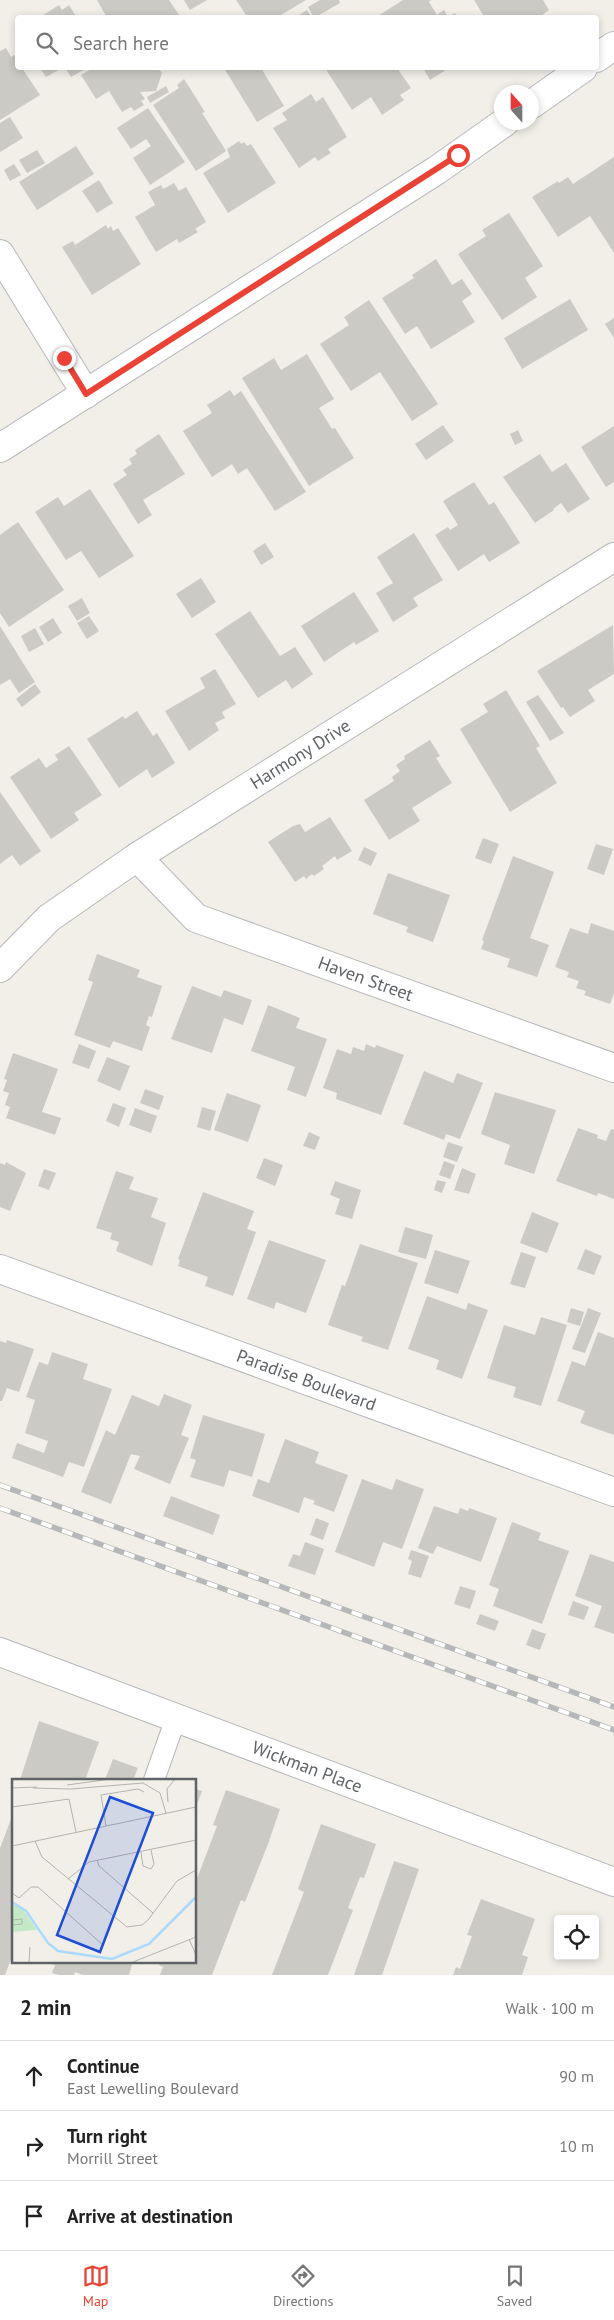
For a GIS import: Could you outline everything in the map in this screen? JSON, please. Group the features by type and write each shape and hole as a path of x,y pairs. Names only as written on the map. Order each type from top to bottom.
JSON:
{"street":[{"path":"599,56 614,46"},
{"path":"539,99 580,70"},
{"path":"0,448 437,170 494,130"},
{"path":"0,254 86,394"},
{"name":"Harmony Drive","path":"0,968 49,918 137,858 614,558"},
{"name":"Haven Street","path":"137,858 196,918 614,1068"},
{"name":"Paradise Boulevard","path":"0,1269 614,1492"},
{"name":"Wickman Place","path":"0,1652 614,1882"}],"lane":[{"path":"154,1779 176,1718"}],"building":[{"path":"97,0 169,0 179,15 105,15"},
{"path":"184,0 207,0 190,10"},
{"path":"236,0 306,0 281,15 246,15"},
{"path":"320,0 339,0 340,3 319,15 312,15 308,7"},
{"path":"403,0 431,0 429,2 437,15 380,15"},
{"path":"474,0 543,0 549,10 542,15 483,15"},
{"path":"59,5 62,10 69,5 75,15 44,15"},
{"path":"307,10 310,15 299,15"},
{"path":"444,10 447,15 437,15"},
{"path":"6,48 11,57 14,55 15,70 23,70 40,95 0,120 0,51"},
{"path":"41,70 58,70 46,77"},
{"path":"66,70 83,70 71,77"},
{"path":"90,70 160,70 162,73 156,91 140,92 145,99 141,101 144,105 134,111 131,107 122,112 109,91 96,99 81,75"},
{"path":"225,70 262,70 284,106 257,122"},
{"path":"326,70 398,70 411,88 400,95 404,100 382,115 371,97 352,110"},
{"path":"424,70 446,70 430,80"},
{"path":"184,79 205,112 202,113 226,151 196,171 153,105 179,88 177,85"},
{"path":"166,86 169,92 150,103 147,97"},
{"path":"311,94 316,102 323,97 347,137 328,149 331,153 318,161 315,157 299,168 273,128 287,120 282,113"},
{"path":"148,108 185,162 150,185 133,158 151,146 146,139 131,149 117,128"},
{"path":"10,117 23,138 0,152 0,123"},
{"path":"239,141 241,144 244,142 247,146 251,144 276,183 228,213 203,173 230,157 227,149"},
{"path":"76,146 94,174 37,210 19,182"},
{"path":"37,150 45,163 27,173 19,160"},
{"path":"614,157 614,253 590,216 558,237 532,197 568,177 573,184"},
{"path":"14,164 21,175 10,181 4,170"},
{"path":"99,180 113,203 97,213 82,191"},
{"path":"174,183 179,191 186,187 206,222 195,229 198,232 179,243 177,239 156,252 135,217 155,205 148,192 161,185 163,189"},
{"path":"509,213 543,266 525,278 537,297 502,320 458,254 486,236 482,230"},
{"path":"106,225 108,229 111,226 113,231 118,228 141,264 92,295 62,247 73,241 75,245"},
{"path":"436,259 452,285 462,279 472,294 462,301 475,322 431,349 417,326 405,334 382,298 414,278 412,275"},
{"path":"570,299 588,330 522,369 504,338"},
{"path":"369,300 438,404 412,421 380,372 351,391 320,344 349,325 344,317"},
{"path":"614,318 614,338 605,324"},
{"path":"307,354 334,399 319,408 332,429 335,428 354,458 309,486 242,378 274,358 281,370"},
{"path":"230,390 234,396 241,391 306,492 275,511 247,468 238,474 232,464 212,477 183,431 212,413 207,405"},
{"path":"443,425 454,441 426,460 415,444"},
{"path":"614,426 614,482 606,487 581,447"},
{"path":"518,430 523,441 515,445 510,434"},
{"path":"159,434 185,474 143,500 152,515 138,524 113,484 127,475 123,470 132,464 129,459 137,454 135,450"},
{"path":"540,454 552,472 566,463 590,499 568,513 561,503 535,523 503,477"},
{"path":"474,482 489,505 494,502 520,543 489,562 484,554 458,571 435,535 448,527 450,530 458,525 443,501"},
{"path":"90,489 134,556 99,578 81,551 66,560 35,512 58,497 64,506"},
{"path":"18,522 64,590 9,627 0,613 0,535"},
{"path":"414,533 443,580 413,598 418,606 393,622 376,593 393,583 377,557"},
{"path":"265,543 274,557 261,565 253,551"},
{"path":"201,578 216,602 192,618 176,594"},
{"path":"354,592 379,631 356,645 354,642 324,662 301,626"},
{"path":"82,598 90,613 77,621 68,606"},
{"path":"250,611 280,656 295,647 313,674 292,689 286,680 258,698 215,634"},
{"path":"89,616 99,631 87,639 77,623"},
{"path":"53,618 62,633 48,642 39,627"},
{"path":"613,625 614,674 588,690 595,701 570,717 563,707 561,708 537,671"},
{"path":"0,626 35,682 19,693 10,679 0,685"},
{"path":"35,628 44,644 29,652 21,636"},
{"path":"215,669 236,704 222,712 225,718 215,723 219,730 189,751 165,711 205,688 200,678"},
{"path":"35,684 41,692 22,707 16,699"},
{"path":"506,690 540,746 536,748 557,783 510,812 460,729 488,712 483,704"},
{"path":"538,695 564,733 550,741 526,702"},
{"path":"137,711 153,736 157,733 175,763 152,778 147,769 119,788 87,739 123,716 125,719"},
{"path":"430,740 440,756 436,758 452,783 412,808 420,821 389,840 364,800 394,781 392,777 400,771 396,765 405,759 404,756"},
{"path":"69,746 102,795 74,813 79,820 51,839 10,777 39,758 46,768 58,760 55,755"},
{"path":"0,792 41,851 20,866 12,855 0,864"},
{"path":"330,817 352,851 337,860 335,856 322,866 324,869 314,876 312,874 306,879 304,876 295,882 268,842 293,826 300,824 305,832"},
{"path":"483,838 499,844 491,864 475,858"},
{"path":"596,844 613,849 604,875 587,869"},
{"path":"364,847 377,853 371,866 358,860"},
{"path":"513,856 554,872 530,938 549,945 537,977 507,967 510,959 481,949 484,941 482,940"},
{"path":"388,873 450,895 433,942 406,932 408,927 373,914"},
{"path":"591,923 614,931 614,993 610,1004 584,995 586,991 576,988 579,981 567,977 569,972 555,967 570,928 588,934"},
{"path":"97,954 140,970 137,977 162,986 152,1017 149,1016 146,1025 150,1027 142,1051 113,1041 110,1048 74,1035 93,982 88,980"},
{"path":"192,986 221,997 224,990 252,1000 243,1025 224,1018 212,1053 171,1039"},
{"path":"268,1005 300,1018 296,1028 327,1039 306,1097 287,1090 295,1067 251,1051"},
{"path":"79,1044 96,1051 89,1069 72,1063"},
{"path":"366,1044 375,1048 376,1045 404,1055 381,1115 336,1099 337,1093 323,1088 337,1049 351,1054 353,1047 364,1051"},
{"path":"13,1053 58,1069 42,1112 61,1118 55,1135 6,1118 10,1107 5,1105 9,1093 3,1091 7,1080 4,1079"},
{"path":"107,1057 130,1066 120,1091 97,1081"},
{"path":"424,1071 453,1083 457,1073 483,1083 460,1139 446,1134 444,1140 403,1124"},
{"path":"145,1089 164,1096 159,1110 140,1103"},
{"path":"495,1092 556,1110 534,1174 504,1164 510,1145 481,1134"},
{"path":"227,1093 261,1105 248,1142 214,1130"},
{"path":"113,1103 126,1108 119,1127 106,1121"},
{"path":"202,1107 216,1111 210,1131 197,1127"},
{"path":"135,1108 157,1116 151,1133 129,1125"},
{"path":"578,1128 598,1135 597,1138 606,1141 611,1129 614,1130 614,1199 598,1193 597,1196 556,1181"},
{"path":"309,1132 320,1137 315,1150 303,1146"},
{"path":"448,1142 463,1147 457,1162 443,1157"},
{"path":"264,1158 283,1165 275,1186 256,1178"},
{"path":"444,1161 455,1165 450,1179 439,1175"},
{"path":"6,1162 26,1173 10,1211 0,1207 0,1163 5,1165"},
{"path":"462,1168 476,1174 469,1194 454,1190"},
{"path":"44,1169 56,1173 49,1190 38,1186"},
{"path":"116,1171 134,1177 129,1189 158,1198 151,1217 166,1223 152,1266 116,1251 119,1242 110,1239 112,1233 96,1228"},
{"path":"437,1180 446,1182 442,1193 434,1190"},
{"path":"335,1181 361,1190 352,1219 335,1214 340,1199 330,1195"},
{"path":"203,1192 254,1211 247,1229 256,1232 233,1296 205,1286 208,1277 178,1266 180,1260 178,1259"},
{"path":"532,1212 559,1223 547,1253 520,1243"},
{"path":"405,1227 433,1235 426,1259 398,1252"},
{"path":"269,1240 326,1260 306,1313 276,1302 274,1309 247,1299"},
{"path":"360,1244 418,1263 388,1350 361,1341 363,1337 328,1325 342,1285 345,1286"},
{"path":"585,1249 602,1256 594,1275 577,1269"},
{"path":"435,1250 470,1261 458,1294 424,1283"},
{"path":"521,1252 536,1257 525,1288 510,1284"},
{"path":"427,1296 466,1310 468,1303 488,1310 462,1379 436,1369 439,1360 408,1349"},
{"path":"571,1308 584,1312 580,1326 567,1322"},
{"path":"588,1308 601,1313 585,1353 572,1349"},
{"path":"541,1317 567,1325 541,1406 513,1397 516,1387 487,1378 504,1325 535,1335"},
{"path":"598,1332 614,1338 614,1435 580,1423 585,1411 557,1401 572,1361 585,1366"},
{"path":"7,1340 34,1349 19,1392 7,1388 2,1401 0,1401 0,1341 6,1343"},
{"path":"52,1352 88,1364 83,1379 112,1389 84,1467 69,1462 63,1477 12,1458 17,1443 44,1453 48,1441 25,1433 35,1400 26,1397 39,1362 48,1365"},
{"path":"164,1394 192,1405 181,1435 189,1438 170,1484 134,1469 140,1456 131,1454 111,1504 81,1492 106,1430 115,1435 132,1395 159,1406"},
{"path":"203,1415 265,1434 252,1477 229,1470 224,1487 190,1477 196,1460 190,1458"},
{"path":"285,1439 319,1452 315,1463 348,1475 334,1512 313,1504 315,1501 304,1497 299,1513 252,1496 258,1479 269,1483"},
{"path":"362,1479 392,1490 396,1479 424,1489 402,1549 383,1542 374,1567 335,1552"},
{"path":"171,1496 220,1515 213,1535 163,1516"},
{"path":"434,1506 458,1514 460,1508 468,1511 469,1508 497,1518 481,1562 437,1546 433,1554 418,1548"},
{"path":"316,1518 329,1523 323,1540 310,1535"},
{"path":"512,1522 541,1533 538,1540 569,1551 542,1624 493,1606 499,1589 489,1585"},
{"path":"305,1542 324,1549 315,1575 288,1566 293,1554 300,1556"},
{"path":"411,1550 429,1556 421,1578 408,1574 412,1561 408,1559"},
{"path":"590,1554 614,1562 614,1634 594,1627 602,1606 575,1596"},
{"path":"460,1586 476,1591 470,1609 454,1604"},
{"path":"573,1601 589,1607 584,1620 568,1615"},
{"path":"480,1614 499,1621 495,1631 476,1624"},
{"path":"532,1629 546,1634 540,1650 526,1645"},
{"path":"39,1721 99,1742 85,1779 20,1779"},
{"path":"113,1759 138,1768 133,1779 105,1779"},
{"path":"196,1789 202,1791 196,1807"},
{"path":"226,1790 280,1809 245,1902 241,1900 212,1975 160,1975 163,1967 159,1965 160,1962 196,1962 196,1881 217,1826 213,1825"},
{"path":"12,1816 12,1956 5,1975 0,1975 0,1848"},
{"path":"321,1824 376,1844 364,1878 360,1877 348,1908 353,1910 328,1975 272,1975 304,1892 298,1889"},
{"path":"394,1861 419,1869 382,1975 354,1975"},
{"path":"481,1899 535,1919 522,1955 528,1957 522,1975 453,1975 456,1967 460,1969 472,1936 467,1935"},
{"path":"50,1962 133,1962 129,1975 83,1975 75,1972 74,1975 59,1975 52,1973 55,1965 50,1964"}],"railway":[{"path":"0,1485 614,1707"},
{"path":"0,1508 614,1730"}],"route":[{"path":"64,358 86,394 458,155"}]}
